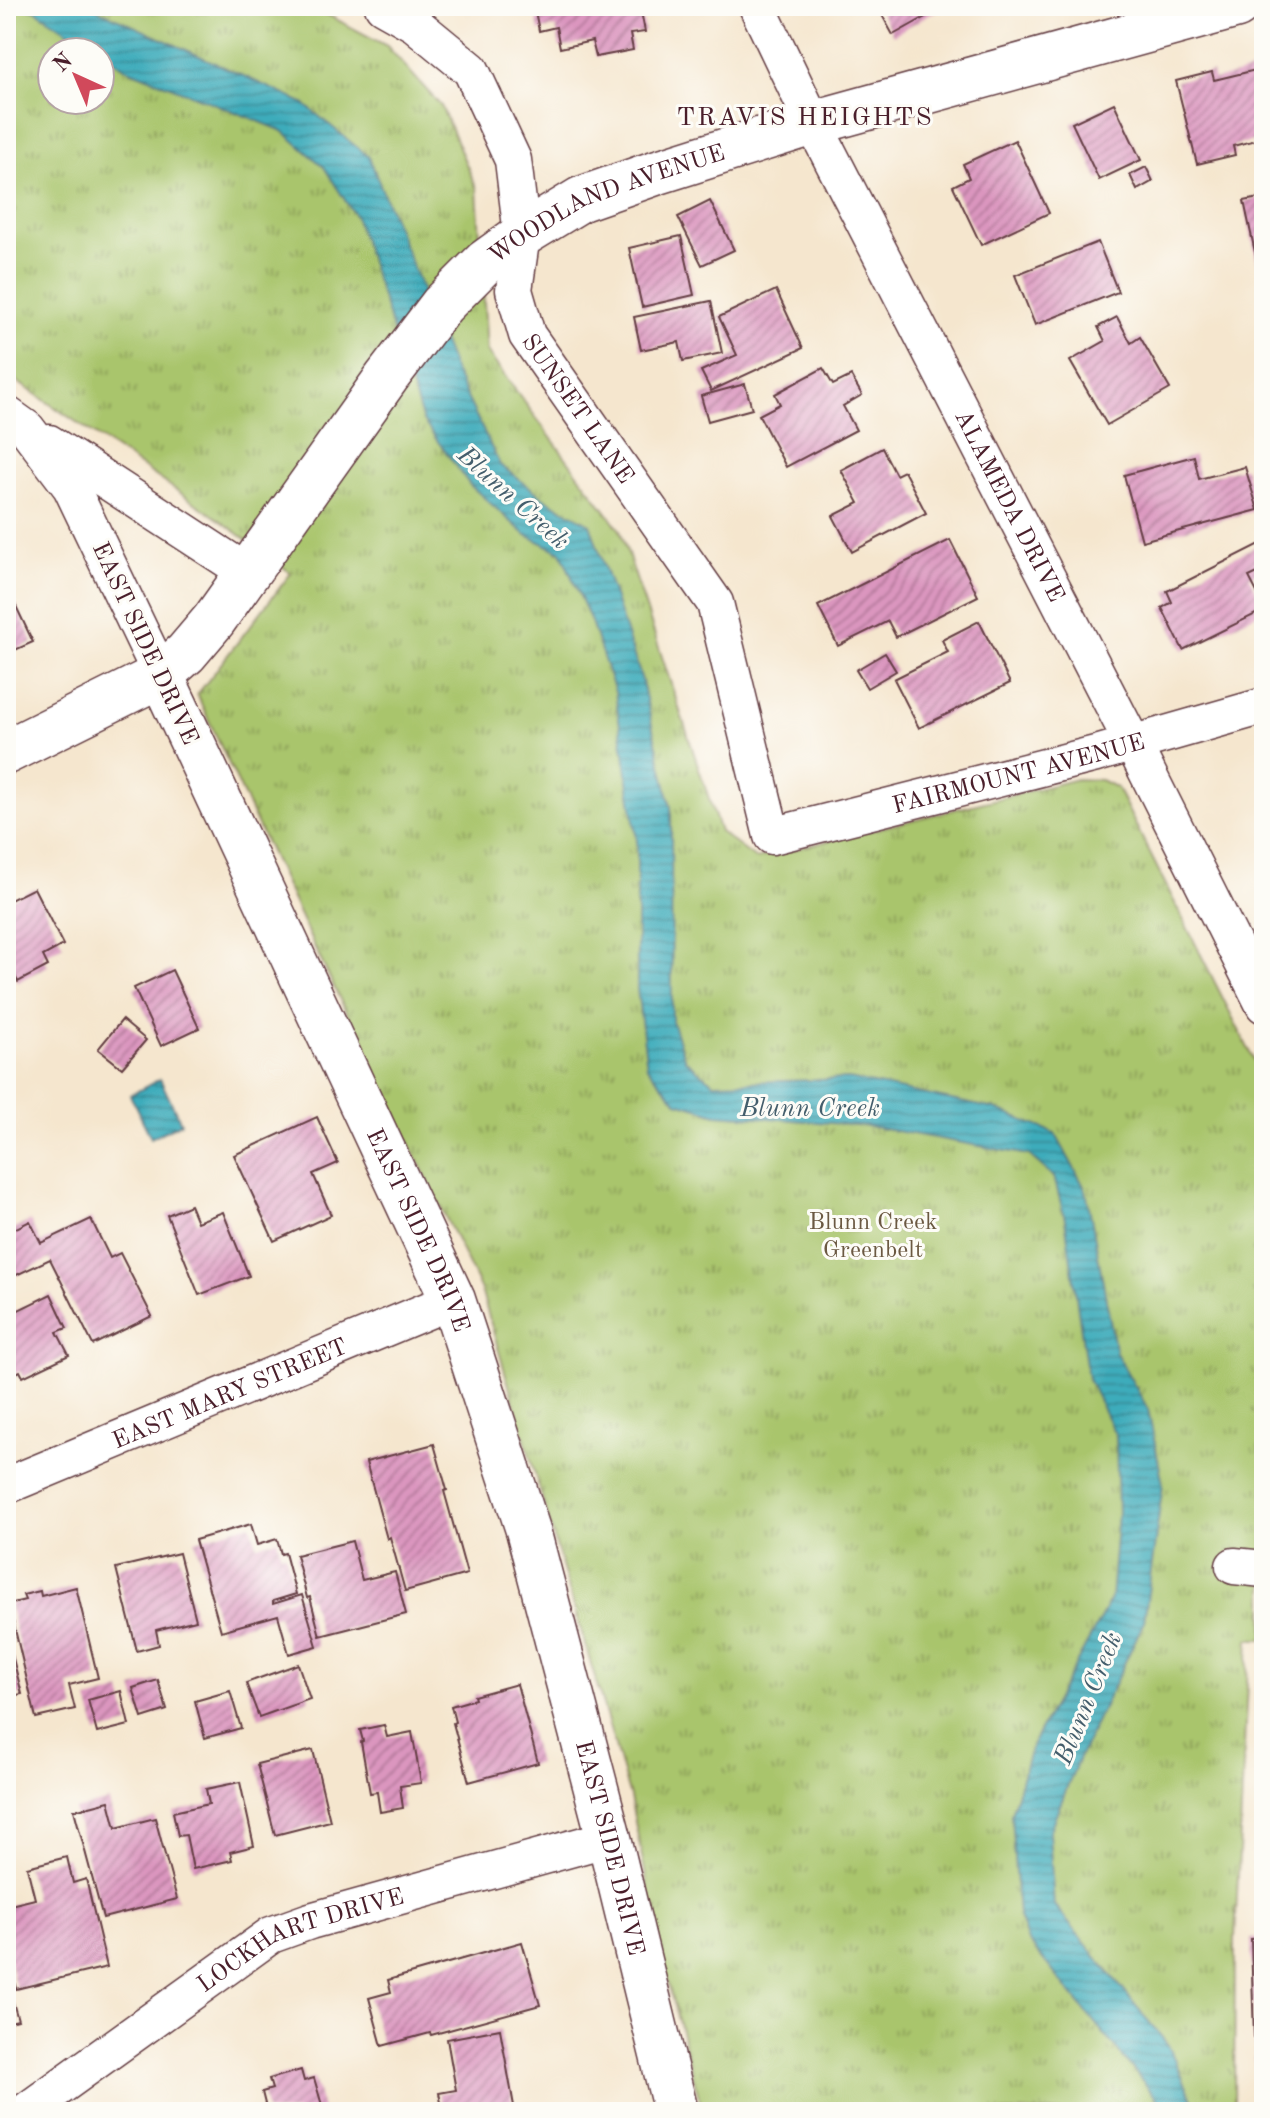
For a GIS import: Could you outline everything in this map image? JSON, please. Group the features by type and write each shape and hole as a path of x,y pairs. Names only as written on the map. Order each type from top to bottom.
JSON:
{"street":[{"name":"SUNSET LANE","path":"383,6 415,24 471,70 513,160 522,235 514,290 527,335 715,603 772,836"},
{"name":"ALAMEDA DRIVE","path":"757,6 813,123 1264,1005"},
{"name":"WOODLAND AVENUE","path":"6,752 161,675 186,653 248,573 442,305 485,262 581,199 813,123 1237,6"},
{"path":"16,421 248,573"},
{"name":"EAST SIDE DRIVE","path":"16,421 71,487 453,1300 528,1530 609,1838 676,2112"},
{"name":"FAIRMOUNT AVENUE","path":"772,836 1133,744 1264,706"},
{"name":"EAST MARY STREET","path":"6,1486 453,1300"},
{"name":"LOCKHART DRIVE","path":"25,2112 271,1935 310,1921 609,1838"}],"green space":[{"name":"Blunn Creek Greenbelt","path":"6,6 311,6 387,46 441,106 477,189 487,352 620,530 720,832 756,859 1077,779 1101,780 1117,788 1264,1080 1264,1639 1249,1639 1235,1938 1234,2112 703,2112 666,1976 630,1797 481,1290 314,946 197,695 291,573 220,520 6,374"}],"water":[{"name":"Blunn Creek","path":"21,6 90,6 303,103 369,157 456,375 500,465 547,500 590,524 641,677 671,807 672,1021 685,1060 714,1083 849,1079 995,1109 1055,1133 1086,1190 1116,1353 1148,1409 1163,1484 1144,1622 1079,1758 1049,1832 1054,1905 1168,2045 1198,2112 1168,2112 1028,1941 1018,1915 1011,1814 1032,1745 1111,1599 1118,1513 1116,1436 1088,1379 1065,1219 1054,1177 1029,1155 868,1126 717,1114 677,1102 647,1067 637,989 637,841 615,692 590,619 561,552 526,535 470,485 423,421 355,216 324,167 283,131 125,68 116,62 116,36 75,36 35,10"},
{"path":"160,1079 181,1123 151,1138 130,1095"}],"building":[{"path":"534,6 640,6 645,32 630,34 633,50 596,57 592,41 560,48 556,27 539,31"},
{"path":"877,6 945,6 893,35"},
{"path":"1264,68 1264,138 1233,146 1235,155 1197,164 1176,81 1212,72 1214,80"},
{"path":"1114,103 1141,160 1099,180 1072,123"},
{"path":"1015,140 1049,213 981,245 953,186 969,178 963,164"},
{"path":"1146,167 1153,181 1137,190 1130,175"},
{"path":"1264,197 1264,270 1259,271 1244,201"},
{"path":"710,201 734,250 702,265 678,217"},
{"path":"681,236 694,295 642,307 629,248"},
{"path":"1098,242 1118,292 1035,325 1015,275"},
{"path":"776,290 803,348 711,391 701,371 737,355 719,317"},
{"path":"711,301 722,353 683,361 679,342 641,350 634,317"},
{"path":"1117,317 1131,343 1140,337 1170,389 1107,425 1070,361 1105,341 1098,327"},
{"path":"823,368 833,385 851,376 862,395 843,406 856,430 786,467 759,415 780,404 775,394"},
{"path":"745,384 752,409 708,421 701,396"},
{"path":"882,448 896,475 904,471 926,513 852,552 833,516 859,503 841,470"},
{"path":"1194,456 1199,479 1245,467 1258,510 1142,541 1124,475"},
{"path":"950,540 978,596 896,637 888,621 838,646 818,606"},
{"path":"1260,544 1264,551 1264,570 1249,577 1264,610 1183,650 1162,608 1172,602 1167,591"},
{"path":"6,585 33,642 6,654"},
{"path":"979,621 1010,683 919,728 894,679 948,652 942,640"},
{"path":"885,653 896,671 867,688 856,670"},
{"path":"34,888 63,945 43,956 48,966 18,982 6,958 6,902"},
{"path":"172,970 199,1028 161,1046 134,988"},
{"path":"122,1020 146,1040 122,1068 98,1049"},
{"path":"317,1117 338,1163 313,1174 331,1215 274,1241 234,1155"},
{"path":"190,1205 197,1222 223,1212 249,1276 199,1295 167,1215"},
{"path":"91,1219 110,1258 120,1253 152,1316 93,1345 50,1259 10,1278 13,1285 6,1289 6,1233 30,1221 41,1243"},
{"path":"51,1294 67,1328 57,1332 69,1355 23,1377 20,1371 6,1378 6,1316"},
{"path":"434,1444 467,1574 405,1591 366,1462"},
{"path":"251,1524 257,1545 277,1539 281,1554 285,1553 296,1594 273,1601 273,1604 302,1595 317,1646 289,1654 278,1615 221,1631 195,1540"},
{"path":"352,1541 362,1580 395,1572 406,1614 320,1636 296,1555"},
{"path":"179,1553 196,1620 156,1630 159,1645 137,1651 116,1568"},
{"path":"76,1587 98,1678 69,1685 75,1709 36,1718 9,1604 25,1600 23,1595 40,1591 41,1596"},
{"path":"6,1631 22,1694 6,1697"},
{"path":"298,1664 310,1699 259,1717 246,1683"},
{"path":"158,1680 167,1710 142,1718 133,1688"},
{"path":"517,1684 538,1763 469,1782 451,1706"},
{"path":"121,1691 129,1725 97,1733 88,1700"},
{"path":"230,1691 241,1728 205,1738 195,1701"},
{"path":"384,1725 387,1737 412,1732 421,1783 400,1786 403,1808 380,1812 377,1792 370,1793 360,1730"},
{"path":"313,1750 330,1821 275,1835 257,1764"},
{"path":"240,1782 254,1846 230,1852 232,1860 193,1869 186,1835 178,1836 173,1812 209,1804 206,1789"},
{"path":"109,1801 116,1828 155,1818 177,1899 103,1918 74,1810"},
{"path":"67,1857 73,1883 86,1879 107,1967 16,1989 6,1946 6,1906 35,1899 27,1867"},
{"path":"1264,1938 1264,2070 1255,2070 1251,1939"},
{"path":"522,1942 540,2005 382,2046 369,1998 391,1992 388,1980"},
{"path":"6,1977 18,2020 6,2023"},
{"path":"500,2029 514,2106 484,2112 443,2112 439,2093 456,2090 447,2039"},
{"path":"301,2070 304,2081 314,2078 324,2112 267,2112 262,2092 272,2089 269,2079"}],"district":[{"name":"TRAVIS HEIGHTS","path":"805,116"}]}
